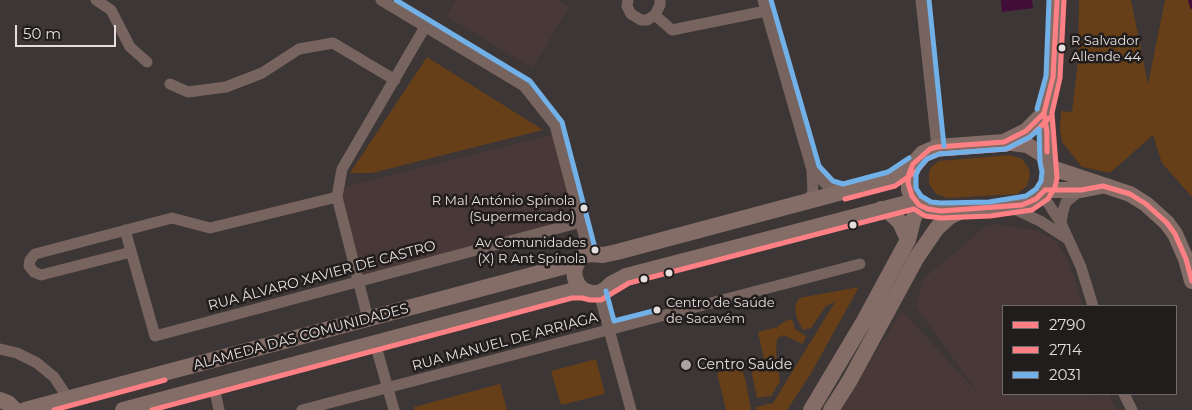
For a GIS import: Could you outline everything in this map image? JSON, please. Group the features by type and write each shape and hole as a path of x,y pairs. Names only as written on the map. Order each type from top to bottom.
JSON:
{"street":[{"path":"96,0 111,10 130,47 147,62"},
{"path":"381,0 524,86 555,125 590,257"},
{"path":"628,0 628,9 636,18 647,20 655,15 660,5 660,0"},
{"path":"921,0 937,147 1004,142 1027,145 1042,154 1048,164 1103,186 1130,194 1146,204 1167,223 1180,244 1192,281"},
{"path":"913,164 908,183 917,203 928,209 940,212 1010,207 1029,203 1043,192 1050,177 1044,114 1052,77 1056,41 1057,0"},
{"path":"655,15 672,30 764,6 812,170 813,194 806,202"},
{"path":"368,319 336,197 342,169 425,27"},
{"path":"170,84 188,92 226,88 262,73 299,49 332,43 395,80"},
{"path":"1004,142 1026,131 1044,114"},
{"name":"ALAMEDA DAS COMUNIDADES","path":"25,410 368,319 590,257 891,179 913,164 923,153 937,147"},
{"path":"812,170 829,187 843,192"},
{"path":"1043,192 1081,190 1103,186"},
{"path":"1062,222 1066,202 1081,190"},
{"path":"1043,192 1062,222 1082,267 1093,305"},
{"path":"125,230 131,252 41,275 34,272 29,266 30,260 35,254 125,230 172,218 210,228 336,197"},
{"path":"810,410 864,322 908,240 917,203"},
{"name":"ALAMEDA DAS COMUNIDADES","path":"123,410 571,291 598,289 626,276 881,209 917,203"},
{"path":"1010,207 1046,224 1068,239"},
{"path":"881,209 888,211 900,222 908,240"},
{"path":"831,410 850,380 917,256 937,228 961,210"},
{"name":"RUA ÁLVARO XAVIER DE CASTRO","path":"131,252 155,336 581,222"},
{"path":"590,257 610,262 613,268 614,276 598,289"},
{"path":"590,257 574,270 574,278 578,285 598,289"},
{"name":"RUA MANUEL DE ARRIAGA","path":"302,410 860,264"},
{"path":"598,289 631,410"},
{"path":"375,343 394,410"},
{"path":"0,350 18,353 37,363 54,377 68,398"},
{"path":"214,387 220,410"},
{"path":"1124,395 1132,410"},
{"path":"0,400 8,403 15,410"}],"shaded area":[{"path":"456,0 558,0 570,7 532,68 446,16"},
{"path":"1001,0 1032,0 1033,8 1002,12"},
{"path":"1079,0 1131,0 1148,84 1165,0 1192,0 1192,197 1162,163 1153,135 1110,173 1082,167 1062,142 1060,128 1061,111 1072,112 1078,61"},
{"path":"427,57 543,130 372,173 350,173"},
{"path":"557,133 581,222 358,281 339,188"},
{"path":"1010,155 1022,159 1029,169 1030,175 1027,186 1017,194 948,198 936,194 929,184 931,167 939,161"},
{"path":"997,224 1039,231 1056,241 1065,255 1083,305 1002,305 1002,395 1096,395 1089,399 1100,395 1110,395 1117,410 839,410 902,311 978,393 916,307 923,279 986,226"},
{"path":"859,287 810,375 787,410 757,410 756,407 773,403 835,302 826,306 811,328 803,330 797,319 795,307 799,298"},
{"path":"792,319 795,329 806,336 803,344 783,335 777,339 776,352 780,381 771,396 757,398 750,364 764,359 758,332 777,327 785,321"},
{"path":"596,359 605,394 561,405 551,371"},
{"path":"741,366 751,410 726,410 717,373"},
{"path":"500,384 507,410 415,410 414,407"}],"waterway":[{"path":"1190,0 1192,7"}],"transit line":[{"name":"2031","path":"396,0 530,81 562,122 596,252"},
{"name":"2031","path":"771,0 819,166 833,181 843,184 888,172 909,158"},
{"name":"2031","path":"929,0 944,146"},
{"name":"2031","path":"1037,109 1046,76 1049,0"},
{"name":"2790","path":"1047,152 1044,113 1053,77 1057,0"},
{"name":"2714","path":"152,410 572,298 601,300 629,283 914,209 925,216 941,218 990,216 1032,210 1048,199 1055,187 1057,178 1052,113 1060,78 1064,0"},
{"name":"2790","path":"1044,113 1026,131 1004,142 930,149 913,164 908,183 912,196 919,205 941,211 1022,205 1036,199 1045,190"},
{"name":"2714","path":"845,199 895,186 918,170 927,159 939,154 1007,149 1030,137 1049,118"},
{"name":"2031","path":"1039,129 1041,181 1036,189 1026,196 989,202 941,203 931,202 921,196 916,188 916,175 927,159 939,154 1006,149 1030,137 1039,129"},
{"name":"2790","path":"1045,190 1081,190 1103,186 1130,194 1146,204 1167,223 1175,234 1186,259 1192,281"},
{"name":"2031","path":"606,291 614,321 657,310"},
{"name":"2714","path":"54,410 165,380"}],"place":[{"name":"R Salvador Allende 44","path":"1062,48"},
{"name":"R Mal António Spínola (Supermercado)","path":"584,208"},
{"name":"Av Comunidades (X) R Ant Spínola","path":"595,250"},
{"name":"Centro de Saúde de Sacavém","path":"657,310"},
{"name":"Centro Saúde","path":"686,365"}]}
